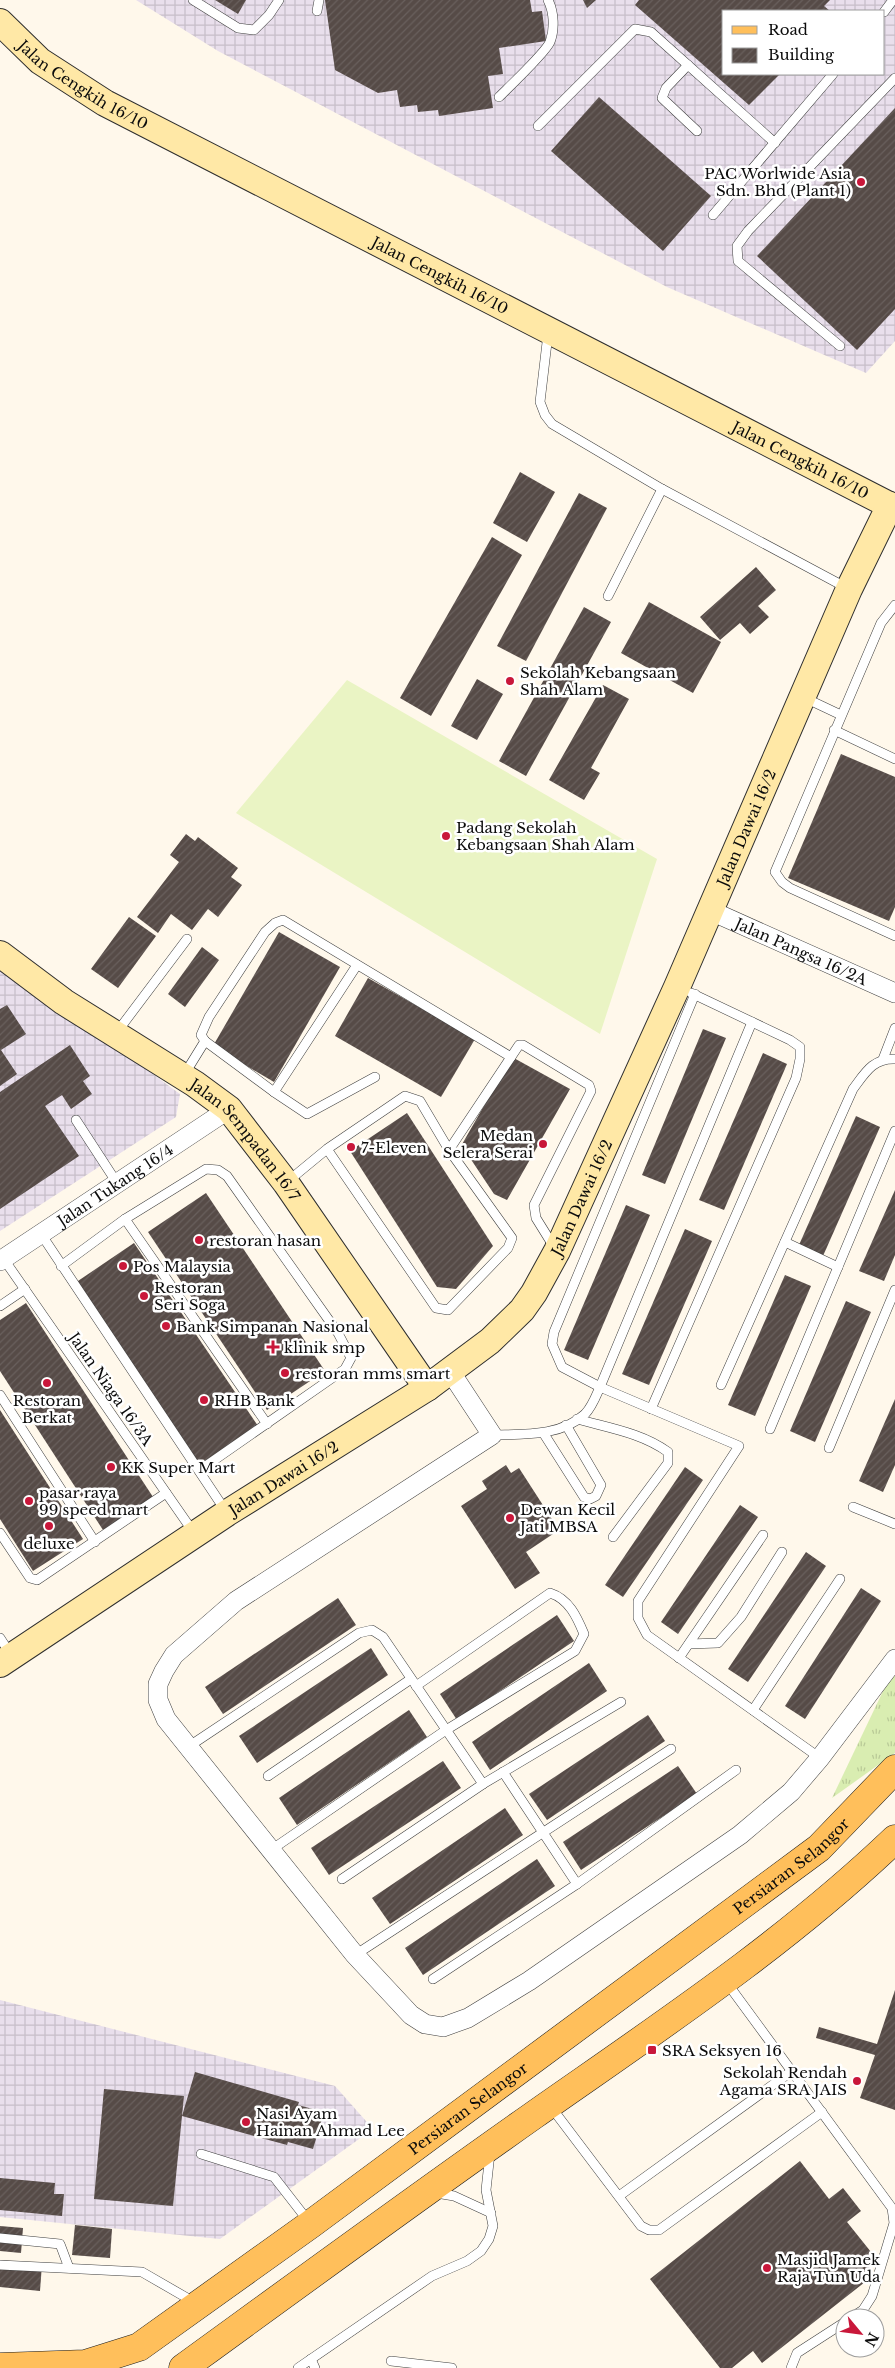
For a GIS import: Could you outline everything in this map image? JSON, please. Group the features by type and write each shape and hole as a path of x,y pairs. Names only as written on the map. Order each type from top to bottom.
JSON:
{"main road":[{"name":"Persiaran Selangor","path":"0,2367 85,2364 140,2348 820,1848 895,1770"},
{"path":"183,2368 492,2144 726,1981 857,1875 895,1839"}],"street":[{"name":"Jalan Cengkih 16/10","path":"0,22 40,61 105,104 892,507"},
{"name":"Jalan Dawai 16/2","path":"4,1653 196,1536 227,1513 428,1388 490,1341 522,1310 534,1293 556,1251 686,991 708,910 849,590 892,507"},
{"name":"Jalan Pangsa 16/2A","path":"708,910 895,993"},
{"name":"Jalan Sempadan 16/7","path":"0,954 64,1002 183,1076 230,1109 286,1183 428,1388"},
{"name":"Jalan Tukang 16/4","path":"2,1259 230,1109"},
{"path":"450,1371 492,1435 236,1601 174,1655 158,1684 158,1700 166,1719 356,1955 411,2015 425,2024 443,2027 468,2018 529,1981 740,1835 791,1792 820,1758 895,1659"}],"lane":[{"path":"193,0 238,28 254,30 269,15 279,0"},
{"path":"317,11 319,0"},
{"path":"499,97 549,43 553,24 552,8 548,0"},
{"path":"885,10 892,0"},
{"path":"538,126 635,30 651,32 774,143"},
{"path":"688,65 666,88 662,98 697,131"},
{"path":"713,215 833,75"},
{"path":"840,346 738,261 737,246 748,231 895,78"},
{"path":"549,332 540,402 545,415 552,424 662,489 849,590"},
{"path":"608,596 662,489"},
{"path":"895,605 881,623 834,730 776,872 782,882 790,888 895,936"},
{"path":"802,697 841,715"},
{"path":"834,730 895,759"},
{"path":"376,1077 307,1114 274,1092 205,1041 201,1036 209,1017 265,932 275,923 283,920 511,1057"},
{"path":"115,1034 186,939"},
{"path":"274,1092 357,966"},
{"path":"651,1409 796,1078 800,1059 800,1047 686,991 554,1332 552,1344 562,1367 600,1387 651,1409 739,1446 638,1601 638,1618 647,1635 820,1758"},
{"path":"492,1435 544,1434 577,1420 586,1413 600,1387 752,1022"},
{"path":"883,1059 895,1028"},
{"path":"183,1076 205,1041"},
{"path":"449,1150 519,1045 523,1045 589,1084 591,1091 534,1205 536,1218 556,1251"},
{"path":"721,1385 853,1089 871,1066 883,1059 895,1059"},
{"path":"286,1183 327,1149 405,1096 420,1102 449,1150 512,1238 508,1248 448,1310 436,1308 327,1149"},
{"path":"76,1120 118,1183"},
{"path":"770,1429 895,1131"},
{"path":"61,1266 126,1219 206,1169 218,1170 227,1176 338,1333 351,1358 345,1369 200,1470"},
{"path":"126,1219 267,1424"},
{"path":"41,1234 227,1513"},
{"path":"785,1242 838,1268"},
{"name":"Jalan Niaga 16/3A","path":"2,1259 25,1289 196,1536"},
{"path":"0,1306 25,1289"},
{"path":"829,1448 895,1290"},
{"path":"0,1395 95,1542"},
{"path":"577,1420 637,1435 655,1442 668,1452 668,1463 613,1538"},
{"path":"544,1434 584,1497 590,1499 596,1496 601,1485 566,1425"},
{"path":"0,1533 30,1578 37,1580 166,1493"},
{"path":"853,1507 894,1521"},
{"path":"679,1658 762,1535"},
{"path":"689,1644 718,1643 740,1616 782,1552"},
{"path":"753,1710 840,1579"},
{"path":"268,1776 550,1592 562,1598 576,1615 584,1634 582,1642 575,1651 446,1730 271,1850"},
{"path":"188,1747 359,1633 372,1630 383,1637 483,1784"},
{"path":"342,1879 483,1784 621,1702"},
{"path":"356,1955 671,1749"},
{"path":"434,1979 576,1884 736,1770"},
{"path":"503,1772 576,1884"},
{"path":"726,1981 892,2208 894,2223 872,2296 864,2308"},
{"path":"619,2196 792,2071"},
{"path":"549,2104 641,2226 649,2230 659,2230 822,2112"},
{"path":"298,2368 432,2276 467,2261 481,2251 489,2239 492,2226 492,2213 486,2190 486,2178 492,2144"},
{"path":"201,2154 274,2177 311,2224"},
{"path":"426,2192 454,2196 492,2213"},
{"path":"0,2238 60,2244 70,2268"},
{"path":"0,2264 142,2272 200,2305"},
{"path":"791,2368 797,2353 835,2328"},
{"path":"311,2359 315,2368"},
{"path":"391,2361 452,2368"}],"shaded area":[{"path":"136,0 895,0 895,341 866,373 667,287 218,51"},
{"path":"0,962 180,1094 176,1117 0,1231"},
{"path":"0,2000 335,2086 373,2129 220,2239 0,2217"}],"green space":[{"name":"Padang Sekolah Kebangsaan Shah Alam","path":"347,680 657,859 600,1034 236,813"},
{"path":"895,1666 895,1753 832,1798"}],"building":[{"path":"215,0 246,0 238,14"},
{"path":"325,0 530,0 532,12 542,11 546,41 499,48 503,74 488,76 493,108 439,116 438,110 418,112 417,105 400,107 397,90 378,93 335,70"},
{"path":"583,0 596,0 587,8"},
{"path":"639,0 830,0 824,6 829,10 722,10 722,75 779,75 749,105 635,5"},
{"path":"599,97 711,196 663,251 551,151"},
{"name":"PAC Worlwide Asia Sdn. Bhd (Plant 1)","path":"895,108 895,309 857,350 757,256"},
{"path":"520,472 555,492 527,542 493,523"},
{"path":"579,493 607,508 526,661 497,646"},
{"path":"492,537 522,555 431,716 400,698"},
{"path":"756,567 776,590 758,606 769,617 750,634 740,623 720,640 700,617"},
{"path":"649,602 721,642 693,693 621,653"},
{"path":"584,607 611,622 526,776 499,761"},
{"path":"477,679 503,694 477,740 451,726"},
{"path":"603,685 629,699 591,768 600,773 584,800 549,780"},
{"path":"841,754 895,777 895,907 889,921 788,878"},
{"path":"186,834 195,841 198,837 238,868 231,877 242,885 218,917 208,909 192,930 171,914 158,933 137,917 179,862 170,855"},
{"path":"129,917 156,936 118,988 91,969"},
{"path":"279,932 340,967 274,1082 213,1046"},
{"path":"202,947 219,960 185,1007 168,994"},
{"path":"368,978 475,1039 441,1097 335,1036"},
{"path":"7,1005 26,1034 1,1050 17,1074 0,1086 0,1009"},
{"path":"703,1029 726,1038 665,1184 642,1175"},
{"path":"70,1045 90,1076 83,1081 92,1094 71,1109 62,1095 45,1106 79,1156 0,1209 0,1092"},
{"path":"763,1053 787,1064 724,1210 699,1200"},
{"path":"512,1057 570,1089 507,1200 494,1194 470,1158 473,1152 461,1146"},
{"path":"407,1113 493,1246 456,1289 437,1287 350,1151"},
{"path":"856,1116 880,1127 823,1256 799,1245"},
{"path":"895,1190 895,1255 884,1281 859,1271"},
{"path":"206,1193 325,1371 267,1410 148,1232"},
{"path":"626,1205 650,1215 588,1360 564,1350"},
{"path":"685,1229 712,1241 649,1385 622,1374"},
{"path":"134,1243 258,1426 199,1465 75,1283"},
{"path":"785,1275 811,1286 755,1416 728,1405"},
{"path":"846,1301 871,1312 815,1442 790,1431"},
{"path":"26,1303 153,1497 103,1530 0,1371 0,1320"},
{"path":"895,1399 895,1465 883,1492 859,1481"},
{"path":"0,1410 83,1539 33,1571 0,1519"},
{"name":"Dewan Kecil Jati MBSA","path":"506,1465 511,1473 519,1468 559,1530 526,1552 540,1573 515,1589 461,1506 487,1489 482,1481"},
{"path":"685,1467 703,1480 623,1597 605,1585"},
{"path":"740,1505 758,1517 678,1634 661,1622"},
{"path":"806,1552 826,1566 748,1682 728,1669"},
{"path":"861,1588 881,1601 805,1719 785,1706"},
{"path":"338,1598 356,1625 223,1714 205,1687"},
{"path":"557,1615 574,1641 457,1720 440,1694"},
{"path":"371,1648 388,1675 257,1763 239,1736"},
{"path":"589,1663 607,1691 490,1770 472,1742"},
{"path":"409,1710 427,1737 297,1825 279,1798"},
{"path":"648,1715 665,1741 547,1820 529,1794"},
{"path":"443,1761 461,1788 329,1875 311,1848"},
{"path":"678,1766 697,1794 581,1870 563,1842"},
{"path":"505,1808 523,1835 390,1924 372,1898"},
{"path":"537,1859 555,1886 423,1975 405,1948"},
{"path":"895,1990 895,2110 860,2098 875,2055 816,2038 819,2027 877,2044"},
{"path":"195,2072 299,2102 298,2105 324,2112 313,2149 288,2142 287,2145 182,2116"},
{"path":"104,2089 184,2096 173,2206 94,2199"},
{"name":"Masjid Jamek Raja Tun Uda","path":"800,2161 829,2199 843,2188 861,2211 847,2222 875,2257 865,2282 762,2363 753,2351 732,2368 720,2368 650,2279"},
{"path":"0,2178 55,2183 54,2194 64,2194 62,2216 0,2210"},
{"path":"75,2225 112,2229 110,2258 72,2255"},
{"path":"0,2226 23,2228 21,2253 0,2251"},
{"path":"0,2260 42,2264 40,2291 0,2287"}],"place":[{"name":"PAC Worlwide Asia Sdn. Bhd (Plant 1)","path":"861,182"},
{"name":"Sekolah Kebangsaan Shah Alam","path":"510,681"},
{"name":"Padang Sekolah Kebangsaan Shah Alam","path":"446,836"},
{"name":"Medan Selera Serai","path":"543,1144"},
{"name":"7-Eleven","path":"351,1147"},
{"name":"restoran hasan","path":"199,1240"},
{"name":"Pos Malaysia","path":"123,1266"},
{"name":"Restoran Seri Soga","path":"144,1296"},
{"name":"Bank Simpanan Nasional","path":"166,1326"},
{"name":"klinik smp","path":"273,1347"},
{"name":"restoran mms smart","path":"285,1373"},
{"name":"Restoran Berkat","path":"47,1383"},
{"name":"RHB Bank","path":"204,1400"},
{"name":"KK Super Mart","path":"111,1467"},
{"name":"pasar raya 99 speed mart","path":"29,1501"},
{"name":"Dewan Kecil Jati MBSA","path":"510,1518"},
{"name":"deluxe","path":"49,1526"},
{"name":"SRA Seksyen 16","path":"652,2050"},
{"name":"Sekolah Rendah Agama SRA JAIS","path":"857,2081"},
{"name":"Nasi Ayam Hainan Ahmad Lee","path":"246,2122"},
{"name":"Masjid Jamek Raja Tun Uda","path":"767,2268"}]}
